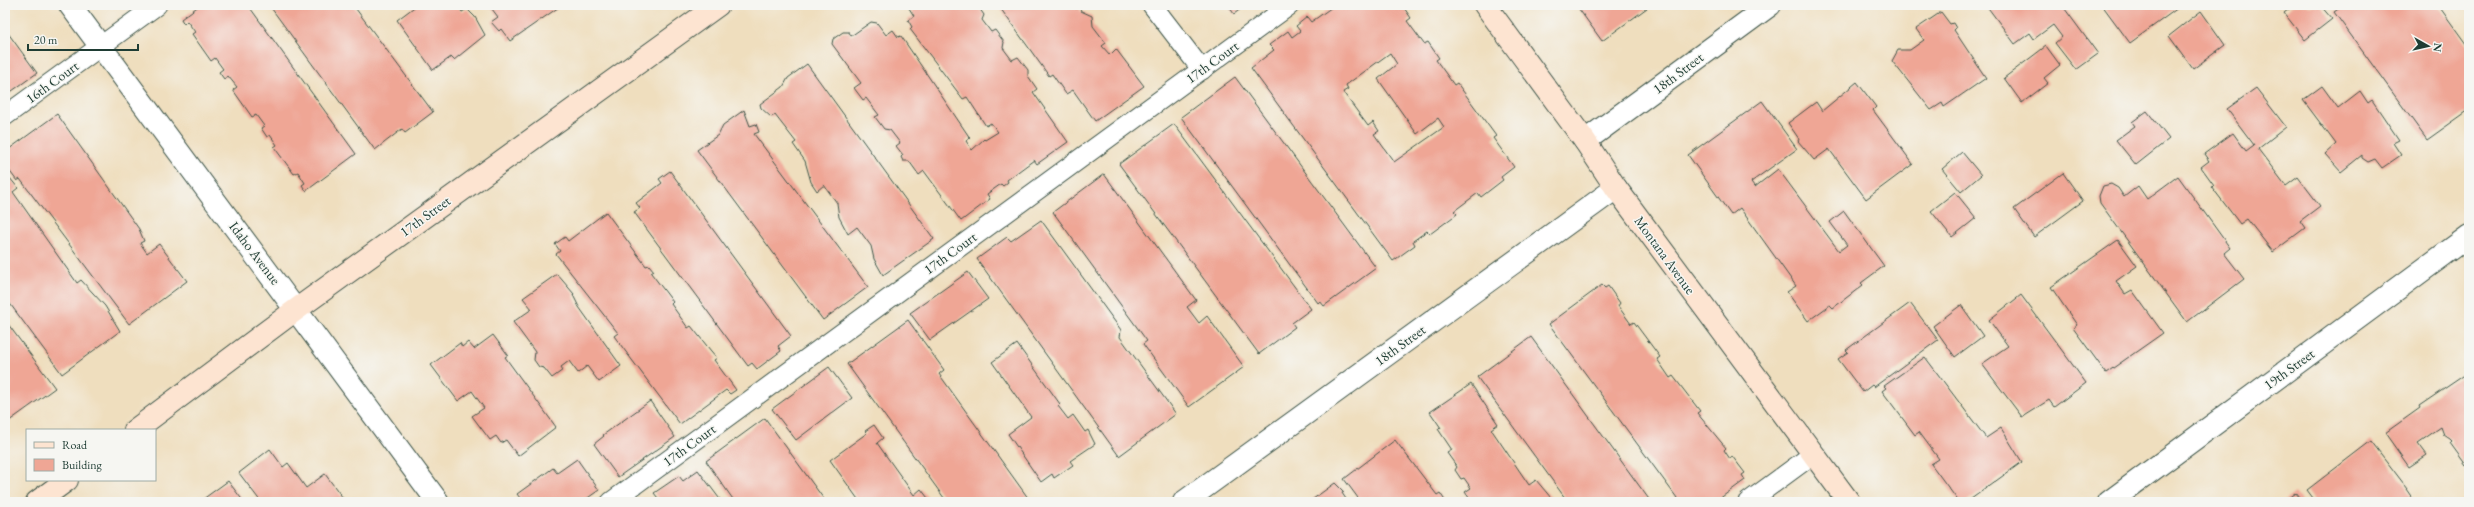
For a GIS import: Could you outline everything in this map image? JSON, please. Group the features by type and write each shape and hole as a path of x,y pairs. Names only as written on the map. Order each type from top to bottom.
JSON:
{"street":[{"name":"Idaho Avenue","path":"70,5 438,502"},
{"name":"17th Street","path":"135,429 718,5"},
{"name":"Montana Avenue","path":"1485,5 1585,141 1616,188 1812,455 1849,502"},
{"name":"18th Street","path":"1585,141 1770,5"},
{"name":"18th Street","path":"1184,502 1616,188"},
{"name":"19th Street","path":"2109,502 2469,236"},
{"path":"37,502 66,481"}],"lane":[{"name":"16th Court","path":"5,116 157,5"},
{"path":"1152,5 1202,70"},
{"name":"17th Court","path":"611,502 1290,5"},
{"path":"1748,502 1812,455"}],"building":[{"path":"200,5 248,5 356,154 306,191 302,185 305,183 298,172 294,174 274,147 277,145 270,135 267,137 261,128 264,126 256,115 252,117 233,90 237,87 228,76 224,79 219,72 223,69 215,58 211,61 192,34 195,32 187,21 184,24 181,19"},
{"path":"269,5 353,5 433,112 405,133 402,129 375,150"},
{"path":"417,5 457,5 462,12 467,9 475,17 485,35 454,60 451,57 433,70 397,20"},
{"path":"489,5 562,5 510,41 501,29 499,31 491,22 498,17"},
{"path":"907,5 977,5 984,15 982,20 991,32 995,30 1004,42 1003,48 1012,60 1018,57 1028,70 1028,76 1037,89 1033,92 1068,142 1037,164 1034,160 1007,180 1008,182 1003,186 1001,184 987,194 990,199 961,221 924,171 919,175 909,161 903,161 901,157 903,155 896,146 900,143 890,130 884,129 875,117 879,115 866,98 863,100 854,88 861,83 832,44 833,39 843,32 849,32 851,36 871,22 877,23 886,35 893,30 898,37 901,36 970,138 966,141 972,150 984,139 985,140 998,132 991,123 986,126 967,97 963,99 910,29 912,27 908,20 914,16"},
{"path":"998,5 1073,5 1076,9 1079,7 1081,11 1092,16 1093,26 1106,43 1102,46 1110,55 1116,49 1144,86 1095,121 1073,90 1066,94 1052,74 1049,76"},
{"path":"1228,5 1246,5 1234,14"},
{"path":"1335,5 1402,5 1411,18 1407,21 1424,44 1428,42 1439,58 1436,60 1454,85 1457,83 1496,136 1493,138 1514,167 1501,177 1503,180 1481,197 1478,193 1454,211 1457,214 1430,234 1427,231 1413,241 1415,245 1393,261 1251,68 1274,50 1269,45 1288,31 1292,37 1300,31 1296,26 1307,17 1311,22","holes":["1390,53 1397,64 1378,79 1417,134 1438,118 1444,127 1394,162 1374,134 1379,131 1373,122 1368,126 1343,92 1348,89 1346,85"]},
{"path":"1576,5 1651,5 1602,41"},
{"path":"1986,5 2062,5 2098,54 2076,70 2055,43 2062,37 2053,25 2034,39 2030,33 2015,44"},
{"path":"2102,5 2182,5 2130,43"},
{"path":"2294,5 2320,5 2332,19 2305,40 2284,13"},
{"path":"2344,5 2438,5 2469,48 2469,110 2427,140 2334,12"},
{"path":"2201,11 2225,45 2193,69 2169,36"},
{"path":"1941,12 1950,24 1953,23 1956,28 1954,30 1986,78 1944,107 1942,103 1931,110 1892,61 1898,50 1910,50 1924,40 1916,29"},
{"path":"5,29 37,73 5,96"},
{"path":"2046,46 2060,65 2044,78 2048,83 2022,103 2004,78"},
{"path":"807,64 934,239 883,275 874,259 871,246 857,227 848,234 839,217 837,203 824,185 817,191 811,182 805,161 793,144 796,142 775,115 771,117 761,108 760,104 783,87 788,78"},
{"path":"1235,77 1376,268 1324,306 1320,301 1318,303 1181,117"},
{"path":"1857,82 1876,107 1873,110 1913,164 1866,199 1829,149 1814,160 1798,141 1799,139 1788,123 1816,102 1822,111"},
{"path":"2322,86 2338,108 2360,91 2368,103 2372,100 2399,140 2393,143 2401,155 2382,168 2375,159 2368,162 2362,158 2362,155 2341,172 2325,154 2336,144 2303,100"},
{"path":"2256,88 2286,127 2258,149 2286,186 2298,177 2320,206 2300,221 2305,228 2273,252 2247,219 2240,224 2211,186 2214,185 2201,167 2209,161 2204,154 2233,133 2246,151 2254,145 2227,109"},
{"path":"1762,101 1797,149 1751,182 1755,187 1778,169 1839,251 1847,245 1830,222 1844,211 1884,266 1861,283 1863,285 1833,308 1830,305 1808,321 1787,292 1796,286 1740,208 1731,215 1688,155"},
{"path":"744,110 750,126 756,124 759,132 754,134 868,287 823,320 697,150 718,135 723,125"},
{"path":"2147,111 2169,139 2136,165 2116,140 2135,126 2132,122"},
{"path":"57,114 139,229 144,241 140,243 147,253 159,244 187,281 129,324 20,179 17,181 5,165 5,152"},
{"path":"1174,124 1311,309 1292,323 1295,327 1259,354 1119,164"},
{"path":"1962,152 1981,175 1961,192 1942,169"},
{"path":"670,171 791,336 778,346 781,351 757,369 752,363 748,366 634,212 640,208 636,203 662,183 659,179"},
{"path":"5,172 18,188 13,192 77,283 81,280 105,306 120,331 62,374 5,297"},
{"path":"2063,173 2083,201 2034,237 2014,209"},
{"path":"1104,174 1196,300 1187,307 1199,323 1207,316 1244,367 1189,407 1143,344 1147,341 1053,212"},
{"path":"2178,176 2230,248 2224,253 2244,279 2187,322 2100,203 2099,196 2103,186 2111,184 2118,188 2124,197 2138,186 2147,199"},
{"path":"1955,192 1976,218 1952,237 1931,211"},
{"path":"606,212 646,266 649,265 654,271 651,273 673,302 671,304 688,328 691,326 717,358 714,360 736,390 730,394 726,390 680,424 614,336 618,333 556,254 560,251 555,244 565,237 568,241"},
{"path":"1041,220 1121,330 1120,337 1176,414 1119,456 977,259 1007,237 1011,241"},
{"path":"2118,240 2137,266 2116,281 2125,294 2132,290 2163,333 2106,373 2073,328 2077,325 2051,287"},
{"path":"968,272 988,299 930,340 910,313"},
{"path":"557,274 574,294 573,295 579,307 621,366 599,382 587,366 578,373 569,361 561,367 563,370 552,378 544,368 539,367 534,360 535,352 513,322 532,309 523,298"},
{"path":"1602,285 1605,288 1608,286 1620,303 1618,306 1631,324 1634,322 1660,357 1657,359 1670,378 1673,376 1700,411 1697,413 1726,448 1724,450 1730,459 1732,456 1745,473 1742,475 1745,480 1715,502 1680,502 1549,324"},
{"path":"2021,295 2086,383 2054,407 2049,400 2022,417 1982,364 2008,346 1989,320"},
{"path":"1910,303 1938,340 1874,387 1872,385 1863,392 1838,359 1848,352 1846,350"},
{"path":"1961,305 1983,336 1955,357 1933,326"},
{"path":"5,320 55,388 5,424"},
{"path":"908,320 944,370 939,374 1031,502 947,502 847,364"},
{"path":"493,335 508,355 505,357 556,427 518,456 506,440 501,443 496,436 490,440 472,416 484,408 472,391 458,401 431,365 460,343 462,347 468,342 474,349"},
{"path":"1531,337 1651,502 1568,502 1477,377"},
{"path":"1017,344 1060,404 1058,406 1068,419 1073,415 1085,432 1088,430 1095,444 1070,461 1073,465 1054,478 1052,474 1041,482 1008,434 1031,417 992,362"},
{"path":"1925,357 1986,438 2001,428 2022,462 1967,502 1959,502 1931,464 1939,459 1919,432 1915,435 1882,391 1886,388 1884,386"},
{"path":"829,367 852,398 796,440 772,409"},
{"path":"2466,374 2469,377 2469,380 2464,384 2469,390 2469,463 2466,465 2450,443 2452,441 2444,435 2441,427 2418,443 2427,455 2409,467 2385,433 2420,408 2419,406"},
{"path":"1471,384 1498,424 1491,429 1529,485 1536,480 1552,499 1548,502 1472,502 1465,492 1471,488 1464,478 1461,479 1455,470 1457,467 1447,453 1452,450 1438,429 1441,428 1430,412"},
{"path":"650,401 675,437 618,477 594,444 604,436 603,435"},
{"path":"765,418 826,502 735,502 706,461"},
{"path":"874,425 883,438 877,443 914,495 921,489 931,502 860,502 830,460 867,433 865,431"},
{"path":"1395,440 1437,495 1440,493 1446,502 1361,502 1344,479"},
{"path":"2371,441 2407,488 2406,489 2415,502 2316,502 2307,490"},
{"path":"270,449 283,467 288,463 306,488 325,474 346,502 261,502 239,473"},
{"path":"577,459 599,490 582,502 523,502 517,494 553,468 557,473"},
{"path":"698,470 722,502 661,502 654,493 679,476 683,481"},
{"path":"228,481 244,502 199,502"},
{"path":"1335,483 1344,492 1342,493 1348,502 1309,502"},
{"path":"2295,493 2302,502 2283,502"}]}
